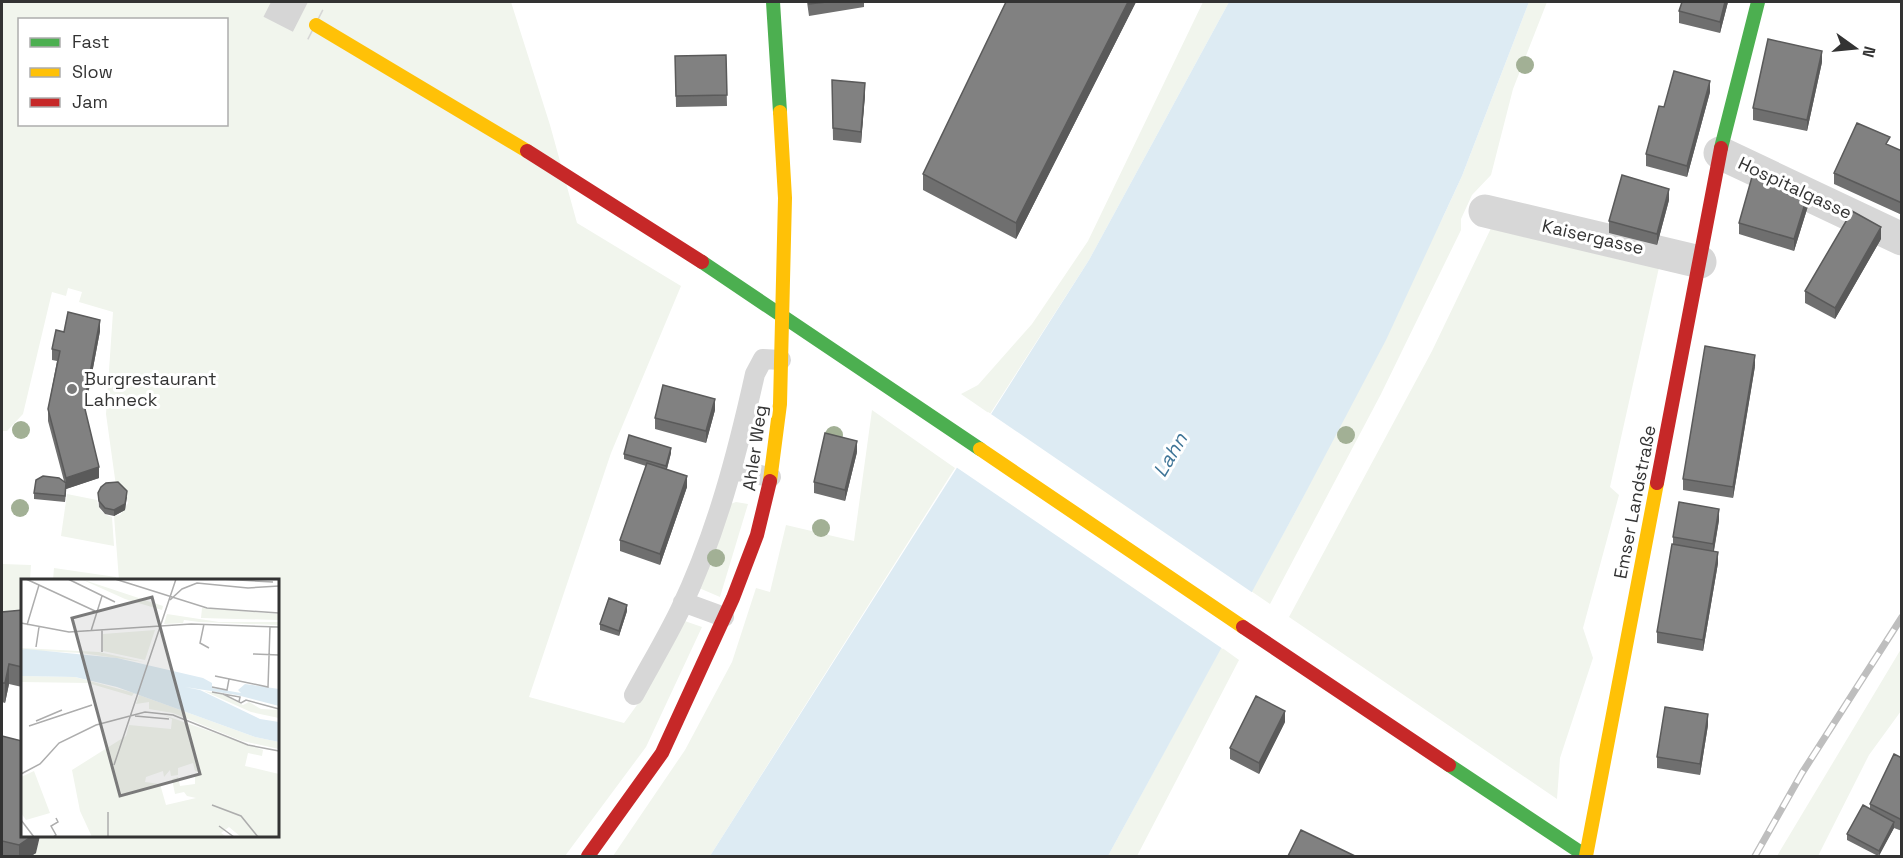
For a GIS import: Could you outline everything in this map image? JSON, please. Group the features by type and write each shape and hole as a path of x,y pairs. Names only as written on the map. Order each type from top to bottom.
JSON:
{"street":[{"name":"Ahler Weg","path":"588,856 662,753 724,617 757,535 771,477 780,404 785,198 773,2"},
{"name":"Emser Landstraße","path":"1586,856 1720,153 1758,2"},
{"path":"316,25 504,135 725,275 1202,600 1586,856"},
{"name":"Hospitalgasse","path":"1720,153 1902,239"},
{"name":"Kaisergasse","path":"1485,211 1700,262"}],"lane":[{"path":"634,695 683,602 732,470 755,374 763,359 781,360"},
{"path":"732,470 771,477"},
{"path":"683,602 724,617"}],"shaded area":[{"path":"2,2 511,2 550,125 577,223 681,286 611,453 529,697 624,723 642,698 679,619 702,627 646,747 565,856 31,856 36,853 40,837 279,837 279,579 119,579 114,516 120,515 128,503 124,490 116,486 106,414 113,312 79,302 82,292 68,288 66,296 52,292 23,414 7,431 2,431"},
{"path":"1203,2 1229,2 1089,260 990,414 961,394 978,385 1032,324 1088,241"},
{"path":"1529,2 1547,2 1513,89 1491,175 1472,195 1461,219 1461,230 1381,394 1270,604 1251,591 1297,509 1444,215 1462,176"},
{"path":"1493,224 1660,263 1610,487 1619,495 1583,628 1593,658 1560,758 1557,799 1289,617 1432,351"},
{"path":"872,410 955,468 710,856 613,856 685,750 732,662 756,588 770,592 786,525 854,541"},
{"path":"67,494 97,500 102,511 112,517 114,546 61,536"},
{"path":"736,502 748,504 720,597 699,588 727,505"},
{"path":"2,564 31,565 30,579 21,579 21,629 2,631"},
{"path":"54,568 116,577 117,579 53,579"},
{"path":"1221,647 1239,660 1137,856 1108,856"},
{"path":"1901,649 1901,711 1869,755 1818,856 1777,856"}],"water":[{"name":"Lahn","path":"1229,2 1529,2 1462,176 1386,340 1297,509 1108,856 710,856 1089,260"}],"pier":[{"path":"988,412 1253,593 1223,649 953,465"}],"building":[{"path":"1006,2 1128,2 1016,223 923,174"},
{"path":"1682,2 1725,2 1720,22 1679,11"},
{"path":"1768,39 1822,51 1807,120 1753,108"},
{"path":"726,55 727,95 676,96 675,56"},
{"path":"1674,71 1710,81 1687,166 1646,154 1659,106 1664,107"},
{"path":"832,80 865,83 861,132 833,128"},
{"path":"1857,123 1890,137 1886,144 1902,151 1902,203 1834,173"},
{"path":"1622,175 1669,189 1657,234 1609,221"},
{"path":"1752,177 1808,194 1794,239 1739,223"},
{"path":"1852,211 1881,227 1835,308 1805,291"},
{"path":"68,312 100,320 84,405 99,467 66,478 48,409 60,351 52,349 56,330 64,332"},
{"path":"1705,346 1755,355 1733,487 1683,479"},
{"path":"663,385 715,399 706,431 655,418"},
{"path":"825,433 857,441 845,490 814,482"},
{"path":"629,435 671,448 666,466 624,454"},
{"path":"647,463 687,476 660,554 620,540"},
{"path":"43,476 59,478 66,483 65,496 34,493 36,480"},
{"path":"118,482 127,491 125,504 114,510 105,508 99,501 98,493 101,487 106,483"},
{"path":"1679,502 1719,509 1713,544 1673,537"},
{"path":"1672,544 1718,552 1703,640 1657,632"},
{"path":"609,598 627,605 619,631 600,624"},
{"path":"21,610 21,667 9,664 5,683 2,683 2,612"},
{"path":"1256,696 1285,711 1259,763 1230,748"},
{"path":"1665,707 1708,714 1700,764 1657,757"},
{"path":"2,736 21,741 21,837 31,837 19,845 2,841"},
{"path":"1894,754 1902,758 1902,820 1870,804"},
{"path":"1863,805 1894,822 1879,851 1847,834"},
{"path":"1301,830 1355,856 1288,856"}],"tunnel":[{"path":"271,2 316,25"}],"railway":[{"path":"1755,856 1802,773 1902,617"}],"traffic: fast":[{"path":"773,2 780,112"},
{"path":"1721,148 1758,2"},
{"path":"702,262 980,449"},
{"path":"1449,765 1586,856"}],"traffic: slow":[{"path":"316,25 527,151"},
{"path":"770,481 780,404 785,198 780,112"},
{"path":"980,449 1243,627"},
{"path":"1586,856 1657,483"}],"traffic: jam":[{"path":"1657,483 1721,148"},
{"path":"527,151 702,262"},
{"path":"588,856 662,753 733,598 757,535 770,481"},
{"path":"1243,627 1449,765"}],"place":[{"name":"Burgrestaurant Lahneck","path":"72,389"}]}
